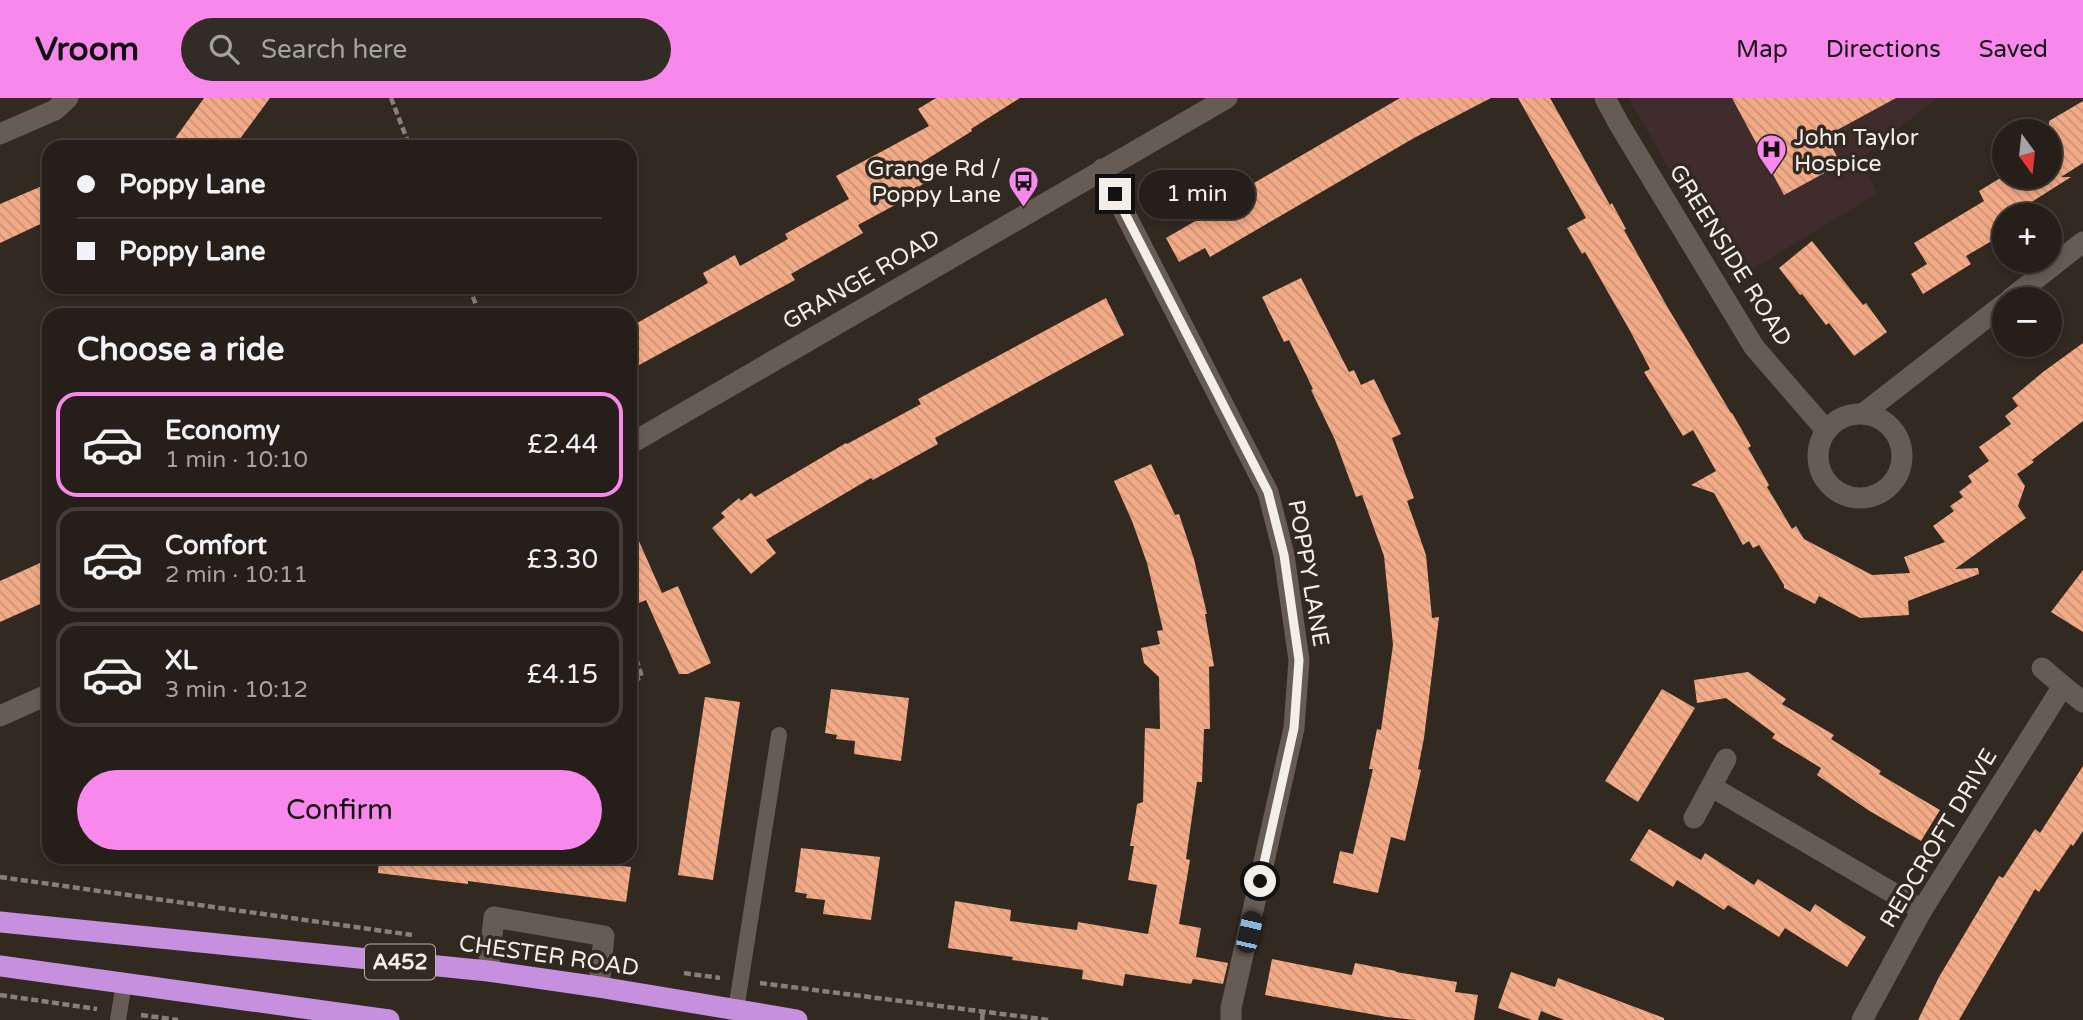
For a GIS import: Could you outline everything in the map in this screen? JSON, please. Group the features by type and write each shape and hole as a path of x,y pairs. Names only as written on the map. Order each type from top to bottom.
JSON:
{"highway":[{"name":"CHESTER ROAD","path":"0,922 488,971 797,1020"},
{"path":"0,966 124,983 312,1015 390,1020"}],"street":[{"path":"0,134 55,110 68,98"},
{"name":"GRANGE ROAD","path":"637,439 1227,98"},
{"name":"GREENSIDE ROAD","path":"1605,98 1754,348 1826,430"},
{"name":"POPPY LANE","path":"1102,169 1268,492 1284,555 1299,660 1294,728 1231,1008 1231,1020"},
{"path":"2025,287 2083,242"},
{"path":"1864,413 1891,426 1903,453 1901,469 1890,486 1869,497 1853,498 1831,487 1819,468 1818,449 1826,430 1843,417 1864,413 1992,313"},
{"path":"2042,668 2083,702"},
{"name":"REDCROFT DRIVE","path":"1863,1020 1922,910 2063,686"},
{"path":"0,716 42,697"},
{"path":"1694,818 1726,759"},
{"path":"1712,787 1922,910"},
{"path":"488,971 494,918 604,936 600,987"}],"lane":[{"path":"736,1010 779,735"},
{"path":"119,1016 124,983"}],"path":[{"path":"391,98 407,140"},
{"path":"637,661 642,677 637,679"},
{"path":"0,995 119,1016 178,1020"},
{"path":"982,1020 983,1012"}],"shaded area":[{"name":"John Taylor Hospice","path":"1629,98 1937,98 1859,160 1878,193 1732,282"}],"building":[{"path":"204,98 270,98 239,140 174,140"},
{"path":"936,98 1020,98 924,161 933,178 918,187 921,191 858,225 863,233 791,274 795,280 637,366 637,323 708,283 703,273 735,255 740,266 788,239 785,234 849,199 836,176 929,126 918,109"},
{"path":"1400,98 1491,98 1414,138 1210,257 1205,248 1179,262 1166,238 1237,197 1235,194"},
{"path":"1518,98 1550,98 1610,205 1612,203 1626,229 1624,230 1668,308 1751,446 1748,448 1769,485 1767,487 1792,529 1796,526 1804,539 1872,575 1910,573 1904,557 1945,542 1933,526 1954,511 1950,506 1963,497 1959,492 1972,482 1968,476 1989,461 1979,447 2011,424 2005,416 2018,406 2012,398 2083,343 2083,421 2017,474 2025,486 2018,506 2026,518 1955,569 1978,568 1979,574 1908,601 1909,615 1860,618 1819,596 1815,604 1784,588 1759,545 1753,548 1749,541 1743,545 1714,493 1691,485 1716,471 1693,430 1683,436 1644,372 1650,369 1629,329 1585,252 1582,254 1567,228 1586,218"},
{"path":"1732,98 1896,98 1826,136 1841,164 1784,195"},
{"path":"2083,101 2083,163 2062,176 2062,119 2052,119"},
{"path":"1992,183 1992,189 2052,189 2030,203 1992,203 1992,241 1966,256 1971,264 1923,294 1911,274 1927,264 1914,243 1984,201 1979,191"},
{"path":"42,186 42,223 0,243 0,204"},
{"path":"1812,241 1863,305 1866,303 1887,332 1854,356 1829,323 1826,325 1779,268"},
{"path":"1301,278 1349,372 1354,370 1361,385 1374,379 1401,434 1392,438 1414,498 1407,501 1426,555 1432,618 1439,617 1418,769 1421,770 1405,841 1391,837 1378,893 1333,883 1340,851 1353,854 1373,769 1369,769 1377,729 1381,730 1393,645 1384,556 1362,495 1356,497 1335,440 1311,390 1313,389 1289,340 1284,342 1262,297"},
{"path":"1106,298 1124,335 935,438 938,444 873,480 871,478 766,540 776,553 751,574 712,528 725,517 721,513 739,498 741,501 751,493 755,497 846,443 921,404 918,399"},
{"path":"1151,464 1175,515 1179,514 1194,559 1207,614 1214,666 1209,667 1210,729 1204,729 1202,782 1197,782 1186,859 1190,860 1179,924 1201,928 1196,957 1228,963 1223,984 1193,979 1191,984 1125,974 1123,986 1082,979 1083,970 948,948 955,901 1011,910 1010,921 1077,930 1078,922 1148,934 1157,885 1128,880 1137,804 1143,802 1145,728 1160,729 1159,677 1144,663 1141,648 1160,644 1157,631 1163,630 1147,563 1114,481"},
{"path":"637,537 662,593 678,586 711,663 688,674 679,674 646,600 637,604"},
{"path":"42,562 42,603 0,622 0,581"},
{"path":"2083,570 2083,632 2051,612"},
{"path":"1748,672 1786,699 1782,704 1834,735 1831,739 1881,771 1879,774 1940,810 1921,841 1868,810 1817,775 1821,768 1772,738 1775,734 1726,698 1697,703 1694,680"},
{"path":"831,689 909,698 901,761 854,754 855,741 836,739 837,735 825,733"},
{"path":"1662,689 1695,708 1638,802 1605,781"},
{"path":"705,697 740,702 713,880 678,875"},
{"path":"2083,766 2083,831 2073,846 2071,844 2039,892 2035,889 1959,1020 1918,1020 1939,977 1999,876 2003,878 2035,829 2040,833"},
{"path":"1649,829 1701,860 1705,853 1754,885 1758,879 1810,912 1815,904 1866,937 1847,967 1785,928 1779,937 1728,905 1724,910 1677,880 1673,887 1630,860"},
{"path":"801,848 880,857 871,920 823,914 825,900 806,898 807,894 795,892"},
{"path":"379,864 607,864 631,867 626,902 468,881 468,884 378,873"},
{"path":"1272,959 1352,975 1355,963 1457,982 1455,992 1478,995 1474,1020 1387,1017 1265,995"},
{"path":"1511,972 1555,987 1558,978 1664,1020 1564,1020 1541,1011 1538,1020 1532,1020 1498,1008"}],"place":[{"name":"John Taylor Hospice","path":"1771,177"},
{"name":"Grange Rd / Poppy Lane","path":"1024,208"}],"route":[{"path":"1115,194 1268,492 1284,555 1299,660 1294,728 1260,881"}]}
